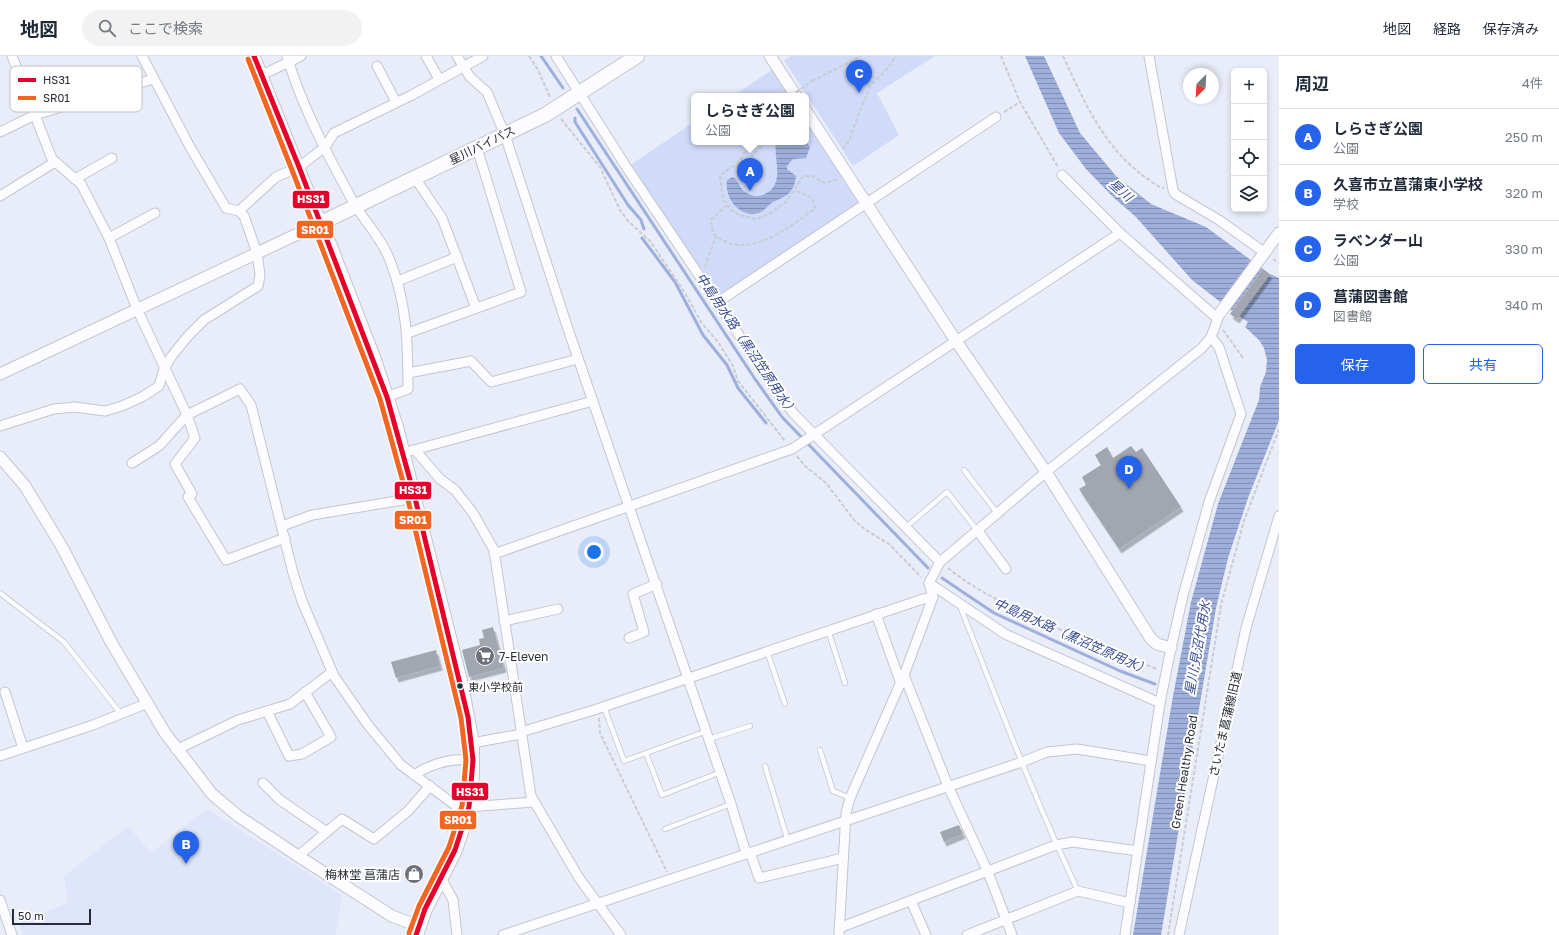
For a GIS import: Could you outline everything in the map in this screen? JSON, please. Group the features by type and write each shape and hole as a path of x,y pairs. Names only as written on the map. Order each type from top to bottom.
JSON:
{"main road":[{"name":"星川バイパス","path":"321,223 545,115 637,56"},
{"path":"321,223 409,451 415,498 461,685 472,743 473,760 468,811 455,850 417,930"}],"street":[{"path":"12,56 16,66"},
{"path":"0,426 54,409 75,407 105,411 122,406 159,386 164,369 188,336 204,320 258,286 260,275 257,253 244,216 239,211 226,208 153,79 142,56"},
{"path":"0,374 321,223 254,56"},
{"path":"262,75 288,60 301,56"},
{"path":"426,56 440,79"},
{"path":"457,56 470,77 487,92 505,135 593,402 630,506 731,804 759,878 843,858"},
{"path":"239,211 276,177 299,167 325,147 334,133 464,68 483,56"},
{"path":"556,56 580,93 586,106 780,396 813,436 906,527 939,565"},
{"path":"770,56 794,93"},
{"path":"1149,56 1173,190 1175,194 1219,220 1268,256"},
{"path":"288,60 325,147 356,206 378,237 389,256 398,281 408,333 408,389 387,397"},
{"path":"377,66 396,102"},
{"path":"142,82 153,79"},
{"path":"34,112 52,159 81,184 109,238 137,310 187,415 195,438 175,464 192,494 188,497 226,560 285,538"},
{"path":"0,132 35,115 45,112"},
{"path":"809,116 956,341 1046,472 1151,639 1157,644 1171,648"},
{"path":"718,302 996,117"},
{"path":"408,333 521,292 477,148"},
{"path":"75,179 112,158"},
{"path":"0,196 55,162"},
{"path":"1062,175 1120,232 1219,315"},
{"path":"415,178 442,218 476,308"},
{"path":"109,238 155,213"},
{"path":"494,554 781,454 797,450 813,436 1120,232"},
{"path":"1138,851 1073,842 1056,845 912,901 839,932 846,821 850,798 902,680 933,598 930,581 939,565 977,530 998,514 1046,472 1202,348 1211,337 1219,315 1258,263 1268,256 1279,233"},
{"path":"398,281 456,257"},
{"path":"1125,935 1160,703 1171,648 1183,596 1209,502 1241,414 1219,347 1211,337"},
{"path":"408,373 471,361 491,382 578,358"},
{"path":"132,463 159,446 187,415 240,389 251,404 293,573 302,600 332,672 368,725 401,765 468,811 534,802"},
{"path":"409,451 593,402"},
{"path":"409,451 440,479 455,490 473,512 494,554 531,796 579,878 596,904 621,935"},
{"path":"0,457 25,486 62,547 111,642 176,750 212,794 238,816 298,856 392,916 417,930"},
{"path":"282,526 312,515 415,498"},
{"name":"さいたま菖蒲線旧道","path":"1179,935 1246,628 1277,530 1279,516"},
{"path":"977,530 1006,569"},
{"path":"930,581 993,627 1160,703"},
{"path":"629,638 644,632 633,594 656,584"},
{"path":"472,743 522,733 604,708 688,677 828,630 923,599 933,598"},
{"path":"504,621 558,609"},
{"path":"876,614 902,680 948,786 988,872 1012,935"},
{"path":"176,750 238,720 290,704 332,672"},
{"path":"5,692 23,748"},
{"path":"267,711 289,756 302,754 331,737 305,692"},
{"path":"0,756 93,725 148,703"},
{"path":"503,935 670,880 748,852 788,841 1022,762 1047,752 1077,749 1151,761"},
{"path":"414,775 424,769 443,762 463,759 473,760"},
{"path":"263,783 280,800 327,832"},
{"path":"298,856 342,819 374,839 408,810 430,786"},
{"path":"441,878 453,900 457,935"},
{"path":"967,935 1078,891 1130,903"},
{"path":"0,900 12,935"},
{"path":"912,901 926,935"}],"lane":[{"path":"964,470 998,514"},
{"path":"906,527 947,492 977,530"},
{"path":"0,593 64,642 121,714"},
{"path":"959,603 1056,845 1078,891"},
{"path":"828,630 845,683"},
{"path":"767,651 785,704"},
{"path":"604,708 624,761 708,735 750,726"},
{"path":"820,750 833,790 850,798"},
{"path":"646,753 662,795 721,772"},
{"path":"765,766 788,841"},
{"path":"665,829 731,804"}],"path":[{"path":"529,56 538,70 552,101"},
{"path":"795,93 812,81 861,56"},
{"path":"841,151 850,139 870,86 888,68 896,56"},
{"path":"1002,56 1020,102 1062,175"},
{"path":"1063,56 1089,111 1113,146 1140,173 1161,188 1173,190"},
{"path":"996,117 1020,102"},
{"path":"559,114 569,131 600,167 624,216 645,236 669,268 701,322 718,342 733,366 738,381 788,444"},
{"path":"737,165 749,145"},
{"path":"763,145 741,167 737,165 732,166 720,176 724,200 727,205 739,215 756,219 778,208 787,201 803,176 812,176 824,183 839,179"},
{"path":"727,205 711,220 713,233 716,236 737,246 743,245 764,240 791,226 815,208 812,198 795,190"},
{"path":"698,272 704,268 716,236"},
{"path":"1268,256 1279,263"},
{"path":"1223,329 1243,358"},
{"name":"Green Healthy Road","path":"1168,935 1221,604 1244,521 1279,429"},
{"path":"797,450 805,466 826,483 855,521 866,530 889,544 930,581"},
{"path":"939,565 1001,602 1108,652 1157,669"},
{"path":"604,708 598,716 600,733 670,880"}],"shaded area":[{"path":"791,56 935,56 877,93 899,135 853,166 809,98 809,93 805,93 784,60"},
{"path":"772,70 787,93 738,93"},
{"path":"691,124 691,145 809,145 809,125 859,200 858,205 720,295 717,294 631,166"},
{"path":"207,809 342,895 336,935 23,935 19,923 68,903 64,876 128,826 151,853"}],"water":[{"name":"星川","path":"1025,56 1044,56 1080,133 1116,176 1151,204 1206,227 1263,269 1232,311 1192,280 1136,217 1113,197 1086,169 1059,133"},
{"path":"776,145 809,145 810,147 806,158 793,159 787,166 787,169 796,176 792,190 758,213 751,214 739,209 730,199 727,180 733,177 745,192 753,196 765,194 771,190 777,178"},
{"name":"星川;見沼代用水","path":"1270,274 1279,278 1279,420 1248,498 1228,558 1216,608 1161,935 1133,935 1173,696 1191,602 1218,504 1259,400 1260,387 1266,372 1267,360 1264,348 1259,340 1245,327 1248,322 1239,316"}],"building":[{"path":"1263,269 1270,274 1237,319 1230,314"},
{"path":"1131,446 1136,452 1142,448 1181,507 1119,549 1079,489 1086,485 1082,477 1101,465 1095,455 1107,447 1113,458"},
{"path":"493,627 504,668 469,677 462,650 480,645 479,639 484,638 482,630"},
{"path":"436,650 440,666 396,678 391,662"},
{"path":"959,825 963,834 944,842 940,832"}],"waterway":[{"name":"中島用水路（黒沼笠原用水）","path":"541,56 563,88"},
{"name":"中島用水路（黒沼笠原用水）","path":"577,109 755,379 782,417 928,568"},
{"path":"575,118 575,122 628,205 641,220 644,229"},
{"path":"642,238 675,282 703,335 727,365 738,388 766,423"},
{"name":"中島用水路（黒沼笠原用水）","path":"942,578 994,613 1120,671 1155,684"}],"transit line":[{"name":"HS31","path":"254,56 299,167 387,397 415,498 468,717 473,760 469,807 455,850 425,909 416,935"},
{"name":"SR01","path":"248,59 380,399 408,500 461,718 466,760 462,806 449,847 419,906 409,933"}],"place":[{"name":"ラベンダー山","path":"859,93"},
{"name":"しらさぎ公園","path":"750,191"},
{"name":"菖蒲図書館","path":"1129,489"},
{"name":"7-Eleven","path":"485,656"},
{"name":"東小学校前","path":"460,686"},
{"name":"久喜市立菖蒲東小学校","path":"186,864"},
{"name":"梅林堂 菖蒲店","path":"414,874"}]}
